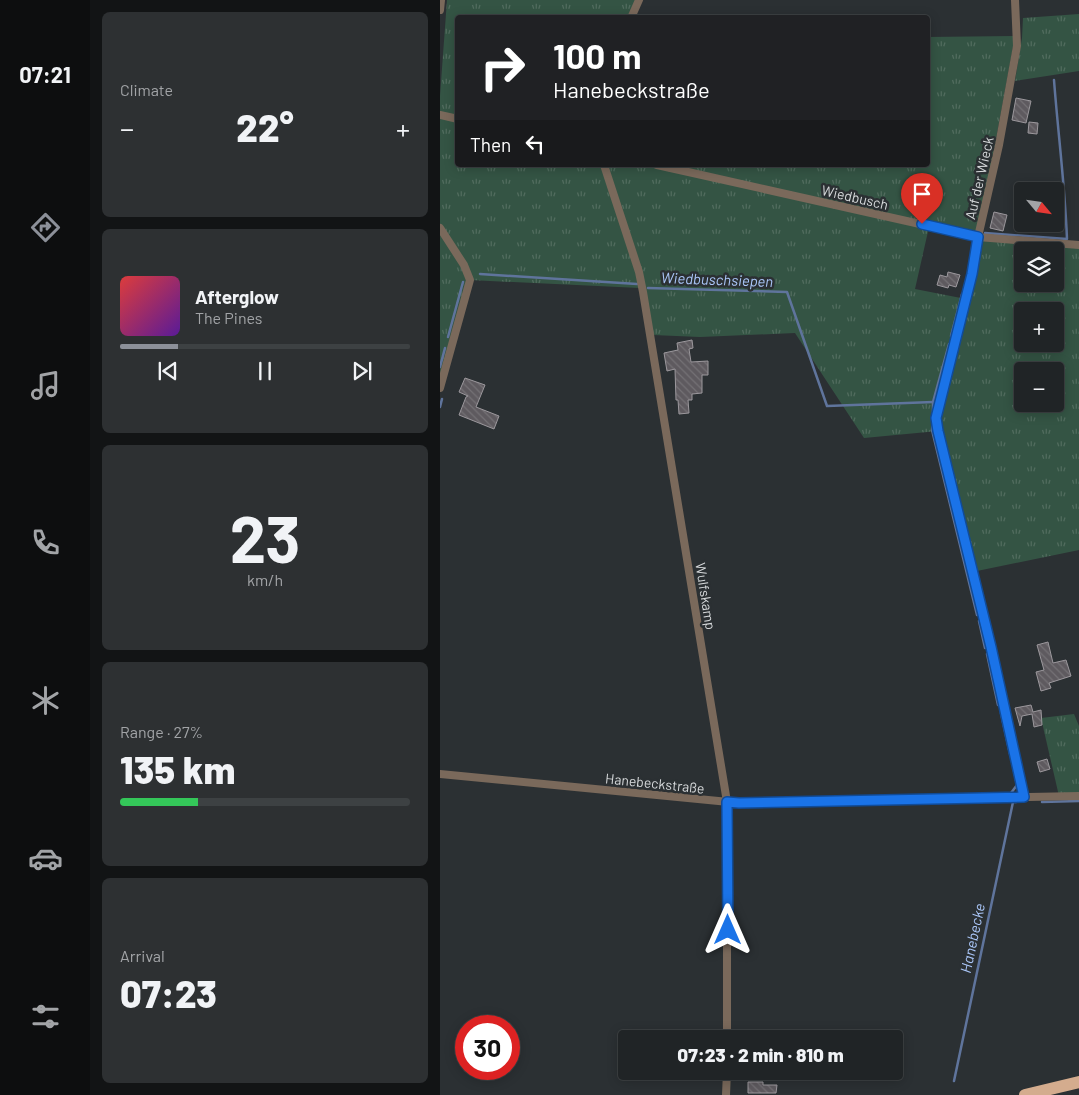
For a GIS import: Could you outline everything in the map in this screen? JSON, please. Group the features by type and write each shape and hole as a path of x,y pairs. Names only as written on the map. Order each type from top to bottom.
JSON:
{"highway":[{"path":"1025,1095 1079,1082"}],"street":[{"path":"440,10 441,0"},
{"path":"632,15 639,0"},
{"name":"Auf der Wieck","path":"1015,0 1017,46 999,145 978,237 972,274 936,418 991,647 1024,797"},
{"path":"440,116 455,119"},
{"name":"Wulfskamp","path":"605,167 639,272 643,292 727,802 727,1030"},
{"name":"Wiedbusch","path":"666,167 978,237 1079,245"},
{"path":"440,228 464,265 470,280 440,388"},
{"name":"Hanebeckstraße","path":"440,774 749,803 1079,796"},
{"path":"726,1095 727,1080"}],"green space":[{"path":"447,0 637,0 630,15 455,15 455,167 930,167 930,37 1015,36 978,237 1041,242 1014,242 1014,292 1064,292 1064,244 1079,245 1079,550 972,572 938,431 864,438 795,333 700,337 653,335 640,288 470,280 440,388 440,96","holes":["929,227 978,237 966,299 915,289"]},
{"path":"1079,14 1079,71 1015,81 1022,38 1023,18"},
{"path":"1074,714 1079,726 1079,796 1059,796 1041,718"}],"building":[{"path":"1016,98 1031,101 1026,123 1012,120"},
{"path":"1029,122 1038,123 1037,134 1028,133"},
{"path":"994,212 1007,215 1003,231 990,228"},
{"path":"948,272 960,275 956,287 949,285 948,288 937,285 940,275 947,277"},
{"path":"692,340 693,348 689,349 691,362 708,361 708,375 702,375 702,393 692,394 692,400 688,400 689,413 679,414 678,400 676,400 675,369 667,371 664,353 678,350 677,343"},
{"path":"465,378 485,385 476,407 499,416 494,429 459,415 468,396 459,392"},
{"path":"1048,642 1053,663 1066,660 1071,676 1049,683 1051,688 1041,691 1036,672 1044,670 1037,645"},
{"path":"1031,705 1033,712 1041,710 1042,725 1034,727 1032,714 1022,716 1020,726 1015,708"},
{"path":"1047,759 1050,769 1040,772 1037,762"},
{"path":"748,1082 763,1082 763,1085 777,1085 776,1093 748,1093"}],"waterway":[{"path":"985,233 1067,239 1054,80"},
{"name":"Wiedbuschsiepen","path":"480,274 637,284"},
{"name":"Wiedbuschsiepen","path":"448,337 463,282"},
{"name":"Wiedbuschsiepen","path":"648,288 787,292 827,406 933,402"},
{"path":"951,336 962,294"},
{"path":"933,412 933,402 949,344"},
{"name":"Wiedbuschsiepen","path":"440,367 445,348"},
{"path":"440,407 442,399"},
{"name":"Wiedbuschsiepen","path":"933,421 932,430 977,615"},
{"name":"Wiedbuschsiepen","path":"979,621 985,648"},
{"name":"Wiedbuschsiepen","path":"987,654 998,705"},
{"name":"Wiedbuschsiepen","path":"1001,713 1010,754"},
{"name":"Wiedbuschsiepen","path":"1011,793 1017,785 1012,760"},
{"name":"Hanebecke","path":"1042,802 1079,801"},
{"name":"Hanebecke","path":"954,1081 1013,802 1016,802"}],"route":[{"path":"728,930 727,802 1024,797 991,647 936,418 972,274 978,237 922,224"}]}
